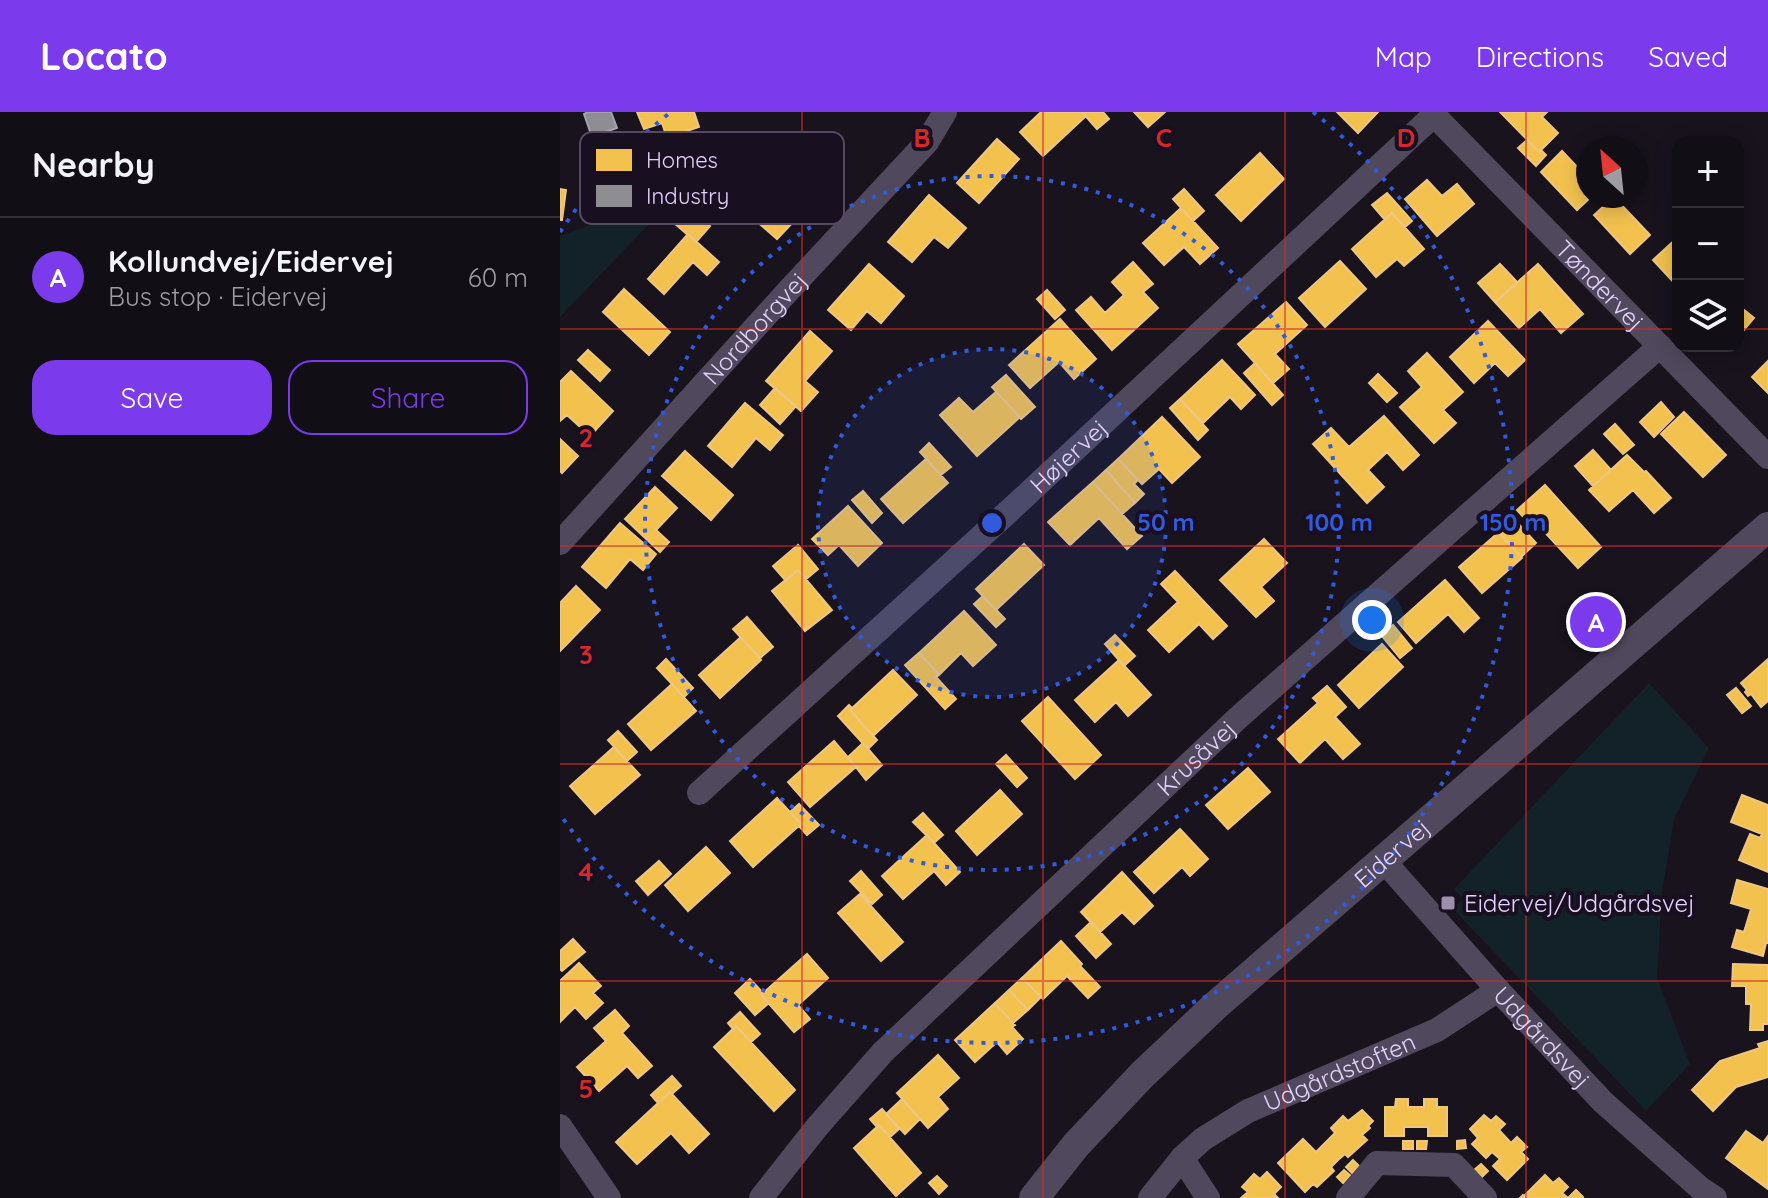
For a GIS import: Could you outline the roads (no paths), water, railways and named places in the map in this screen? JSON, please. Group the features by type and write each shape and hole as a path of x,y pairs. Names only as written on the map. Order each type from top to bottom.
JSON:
{"street":[{"name":"Nordborgvej","path":"560,543 927,142 945,112"},
{"name":"Tøndervej","path":"1432,114 1768,457"},
{"name":"Højervej","path":"699,793 1008,512 1432,114"},
{"name":"Krusåvej","path":"761,1198 817,1127 905,1031 1230,725 1660,346"},
{"name":"Eidervej","path":"1034,1198 1076,1145 1142,1075 1215,1006 1768,527"},
{"name":"Udgårdsvej","path":"1383,860 1603,1102 1715,1198"},
{"name":"Udgårdstoften","path":"1150,1198 1182,1158 1203,1139 1248,1111 1437,1030 1498,990"},
{"path":"560,1126 609,1198"},
{"path":"1182,1158 1208,1198"},
{"path":"1348,1198 1377,1163 1454,1165 1485,1198"}],"place":[{"name":"Kollundvej/Eidervej","path":"1596,622"},
{"name":"Eidervej/Udgårdsvej","path":"1448,903"}]}
